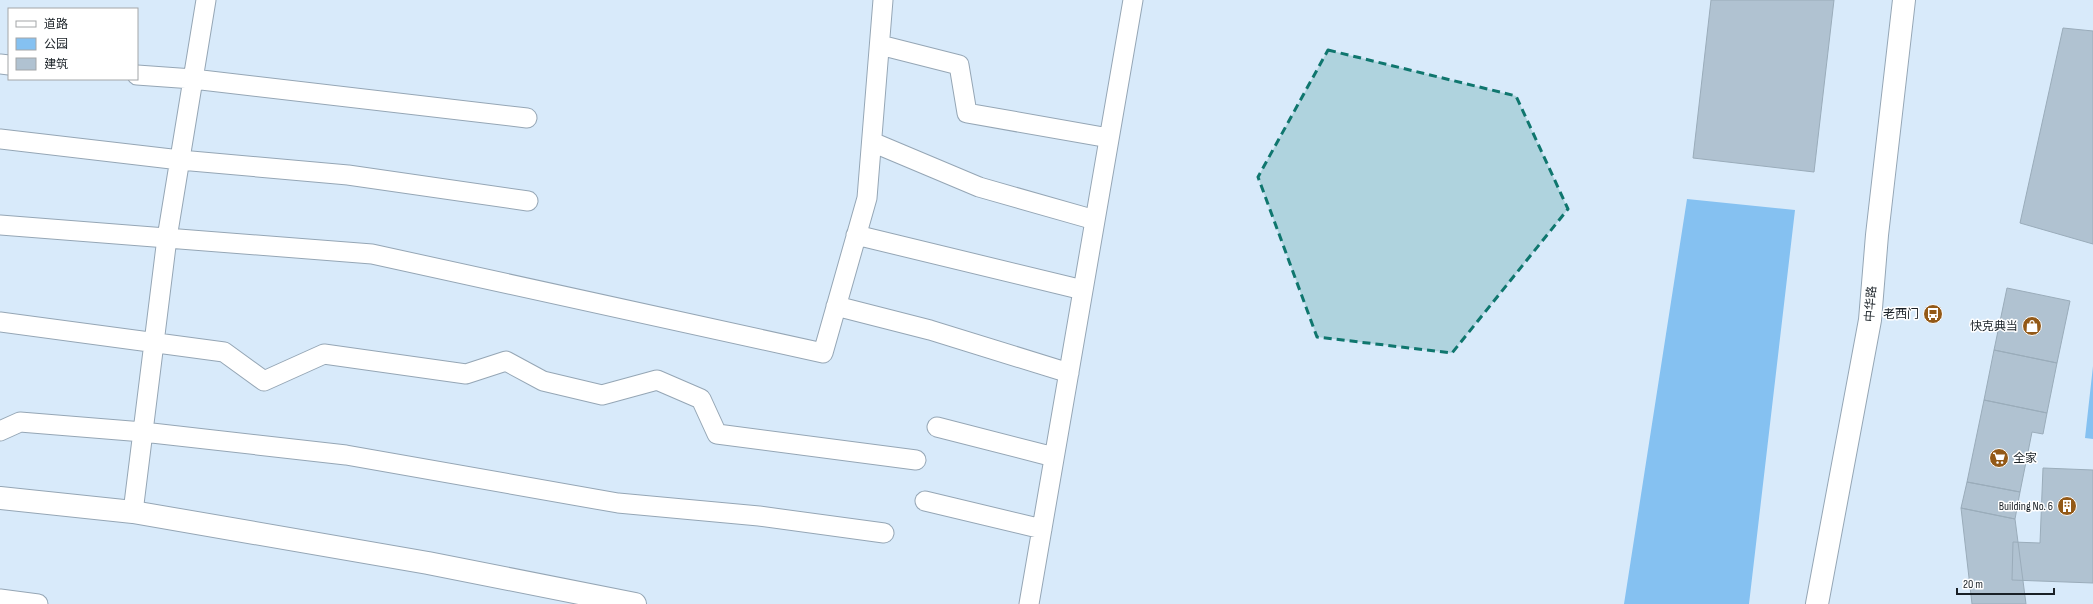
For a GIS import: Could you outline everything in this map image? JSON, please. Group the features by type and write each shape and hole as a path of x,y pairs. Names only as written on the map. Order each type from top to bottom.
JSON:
{"street":[{"name":"中华路","path":"1818,604 1870,320 1877,235 1904,0"},
{"path":"0,498 133,512 428,563 635,604"}],"lane":[{"path":"133,512 167,238 206,0"},
{"path":"0,225 372,254 823,353 867,198 883,0"},
{"path":"1029,604 1133,0"},
{"path":"880,45 959,65 967,113 1109,138"},
{"path":"138,75 193,79 526,118"},
{"path":"0,139 180,160 348,175 528,201"},
{"path":"872,142 979,187 1095,220"},
{"path":"856,235 1083,290"},
{"path":"836,306 930,330 1069,373"},
{"path":"0,322 224,352 264,381 324,354 466,374 506,361 543,381 602,394 657,380 701,399 717,434 916,460"},
{"path":"0,431 20,422 143,432 346,455 618,504 758,516 884,533"},
{"path":"937,427 1054,457"},
{"path":"925,501 1042,529"},
{"path":"0,599 38,604"}],"highlighted area":[{"path":"1328,50 1516,96 1568,209 1452,353 1317,337 1258,177"}],"green space":[{"path":"1687,199 1795,210 1749,604 1624,604"},
{"path":"2093,366 2093,439 2085,438"}],"building":[{"path":"1711,0 1834,0 1814,172 1693,158"},
{"path":"2063,28 2093,31 2093,244 2020,223"},
{"name":"快克典当","path":"2007,288 2070,301 2057,363 1994,350"},
{"path":"1994,350 2057,363 2047,413 1984,400"},
{"name":"全家","path":"1984,400 2047,413 2043,434 2032,432 2020,492 1967,482"},
{"name":"Building No. 6","path":"2043,468 2093,470 2093,583 2012,580 2013,542 2040,543"},
{"path":"1967,482 2020,492 2015,519 1961,508"},
{"path":"1961,508 2015,519 2026,604 1972,604"}],"place":[{"name":"老西门","path":"1933,314"},
{"name":"快克典当","path":"2032,326"},
{"name":"全家","path":"1999,458"},
{"name":"Building No. 6","path":"2067,506"}]}
